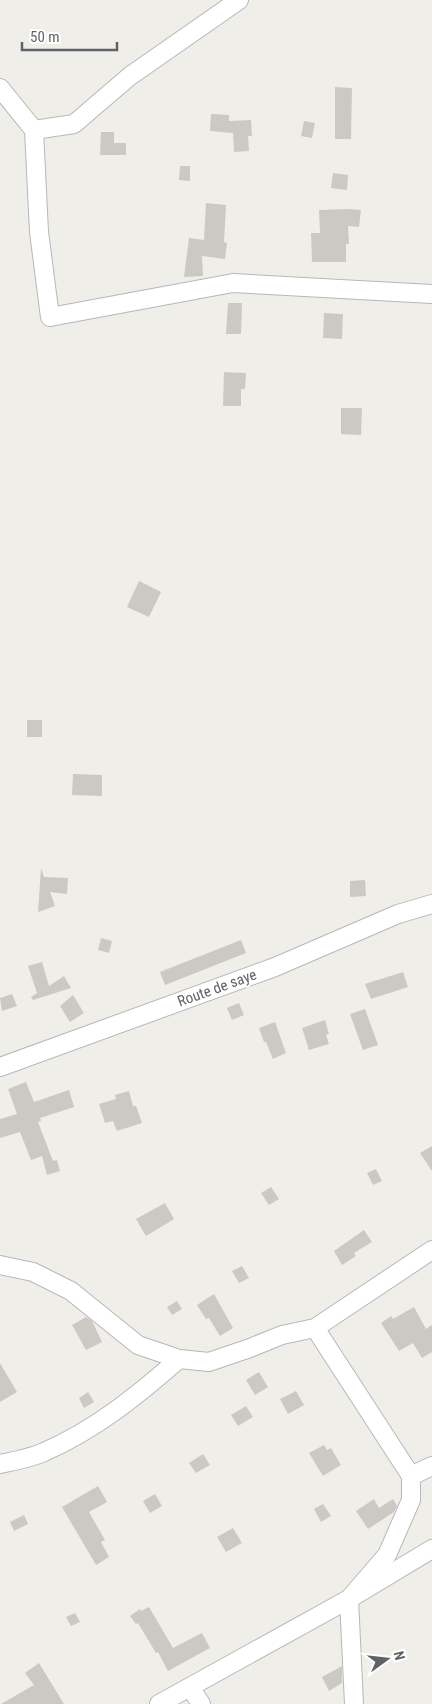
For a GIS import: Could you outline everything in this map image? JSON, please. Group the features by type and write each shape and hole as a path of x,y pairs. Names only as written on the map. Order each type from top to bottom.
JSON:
{"street":[{"path":"34,130 74,124 130,76 239,0"},
{"path":"0,88 34,130 39,232 50,317 232,283 432,294"},
{"name":"Route de saye","path":"0,1067 275,967 398,914 432,904"},
{"path":"0,1265 33,1272 71,1291 138,1345 179,1359 209,1362 282,1335 315,1328 432,1250"},
{"path":"315,1328 411,1476 411,1500 387,1555 349,1599 354,1704"},
{"path":"0,1464 43,1453 98,1424 149,1386 179,1359"},
{"path":"411,1476 432,1466"},
{"path":"158,1704 349,1599 432,1549"},
{"path":"190,1688 201,1704"}],"building":[{"path":"335,87 352,88 351,139 335,139"},
{"path":"211,114 229,115 229,121 251,120 252,136 248,136 249,151 234,152 233,133 210,131"},
{"path":"304,121 315,123 312,138 301,136"},
{"path":"101,132 114,132 114,143 126,143 126,155 100,155"},
{"path":"180,166 190,166 190,181 179,180"},
{"path":"333,173 348,175 347,190 331,188"},
{"path":"206,203 226,205 224,242 227,243 225,259 202,256 203,276 184,277 189,238 204,240"},
{"path":"319,210 361,210 359,227 348,226 349,244 346,244 346,262 312,262 311,233 320,233"},
{"path":"228,303 242,303 241,334 226,334"},
{"path":"324,313 343,314 342,339 323,338"},
{"path":"224,372 246,373 245,389 241,389 241,406 223,406"},
{"path":"341,408 362,408 361,435 341,434"},
{"path":"139,581 161,592 149,617 127,607"},
{"path":"27,720 42,720 42,737 27,737"},
{"path":"73,774 102,775 102,796 72,795"},
{"path":"41,868 44,877 68,878 67,894 50,892 55,906 38,912"},
{"path":"365,880 366,896 350,897 350,881"},
{"path":"101,938 112,941 109,953 98,950"},
{"path":"241,940 246,953 165,985 160,972"},
{"path":"42,962 49,986 64,976 71,988 33,1000 31,997 37,993 28,966"},
{"path":"403,972 408,987 371,999 365,984"},
{"path":"12,994 17,1006 2,1011 0,998"},
{"path":"73,995 84,1013 70,1022 60,1006"},
{"path":"239,1003 244,1015 232,1020 227,1008"},
{"path":"365,1009 378,1045 363,1050 350,1014"},
{"path":"325,1020 329,1034 326,1035 329,1044 309,1050 302,1028"},
{"path":"275,1022 286,1053 273,1059 259,1028"},
{"path":"26,1082 34,1102 69,1090 74,1107 40,1118 41,1121 38,1122 53,1161 57,1160 60,1171 47,1175 42,1156 31,1160 20,1132 0,1138 0,1119 17,1114 8,1089"},
{"path":"129,1091 133,1106 136,1106 142,1123 117,1131 113,1121 105,1123 99,1104 116,1099 115,1095"},
{"path":"432,1146 432,1171 420,1153"},
{"path":"376,1169 382,1181 373,1185 367,1173"},
{"path":"271,1187 279,1199 269,1205 261,1193"},
{"path":"165,1203 174,1219 146,1236 136,1219"},
{"path":"364,1230 372,1242 354,1253 356,1256 342,1265 334,1251"},
{"path":"242,1266 249,1278 239,1283 232,1271"},
{"path":"214,1294 233,1328 220,1336 209,1318 206,1319 197,1305"},
{"path":"177,1301 182,1309 172,1315 167,1307"},
{"path":"414,1307 426,1329 432,1325 432,1352 422,1358 413,1343 399,1351 381,1323 391,1316 393,1319"},
{"path":"86,1317 92,1321 102,1342 86,1350 72,1325"},
{"path":"0,1363 17,1392 0,1402"},
{"path":"259,1372 268,1387 255,1395 246,1380"},
{"path":"296,1391 304,1405 288,1414 280,1399"},
{"path":"88,1392 94,1402 84,1408 79,1398"},
{"path":"246,1406 253,1417 238,1426 231,1415"},
{"path":"324,1445 327,1450 331,1448 341,1465 323,1476 309,1453"},
{"path":"203,1454 210,1465 196,1473 189,1463"},
{"path":"98,1486 107,1502 89,1512 105,1540 101,1542 109,1557 96,1565 62,1507"},
{"path":"155,1494 162,1506 150,1513 143,1501"},
{"path":"374,1499 379,1508 393,1499 397,1506 394,1512 368,1529 356,1511"},
{"path":"323,1504 331,1516 321,1522 314,1509"},
{"path":"24,1515 28,1524 14,1531 10,1522"},
{"path":"233,1528 242,1543 226,1552 217,1537"},
{"path":"149,1607 173,1648 202,1633 210,1648 168,1671 158,1652 156,1653 138,1623 136,1624 130,1616 140,1609 141,1611"},
{"path":"75,1613 80,1622 71,1626 66,1617"},
{"path":"39,1663 64,1704 1,1704 34,1685 25,1673"},
{"path":"342,1666 342,1683 329,1691 322,1677"}]}
